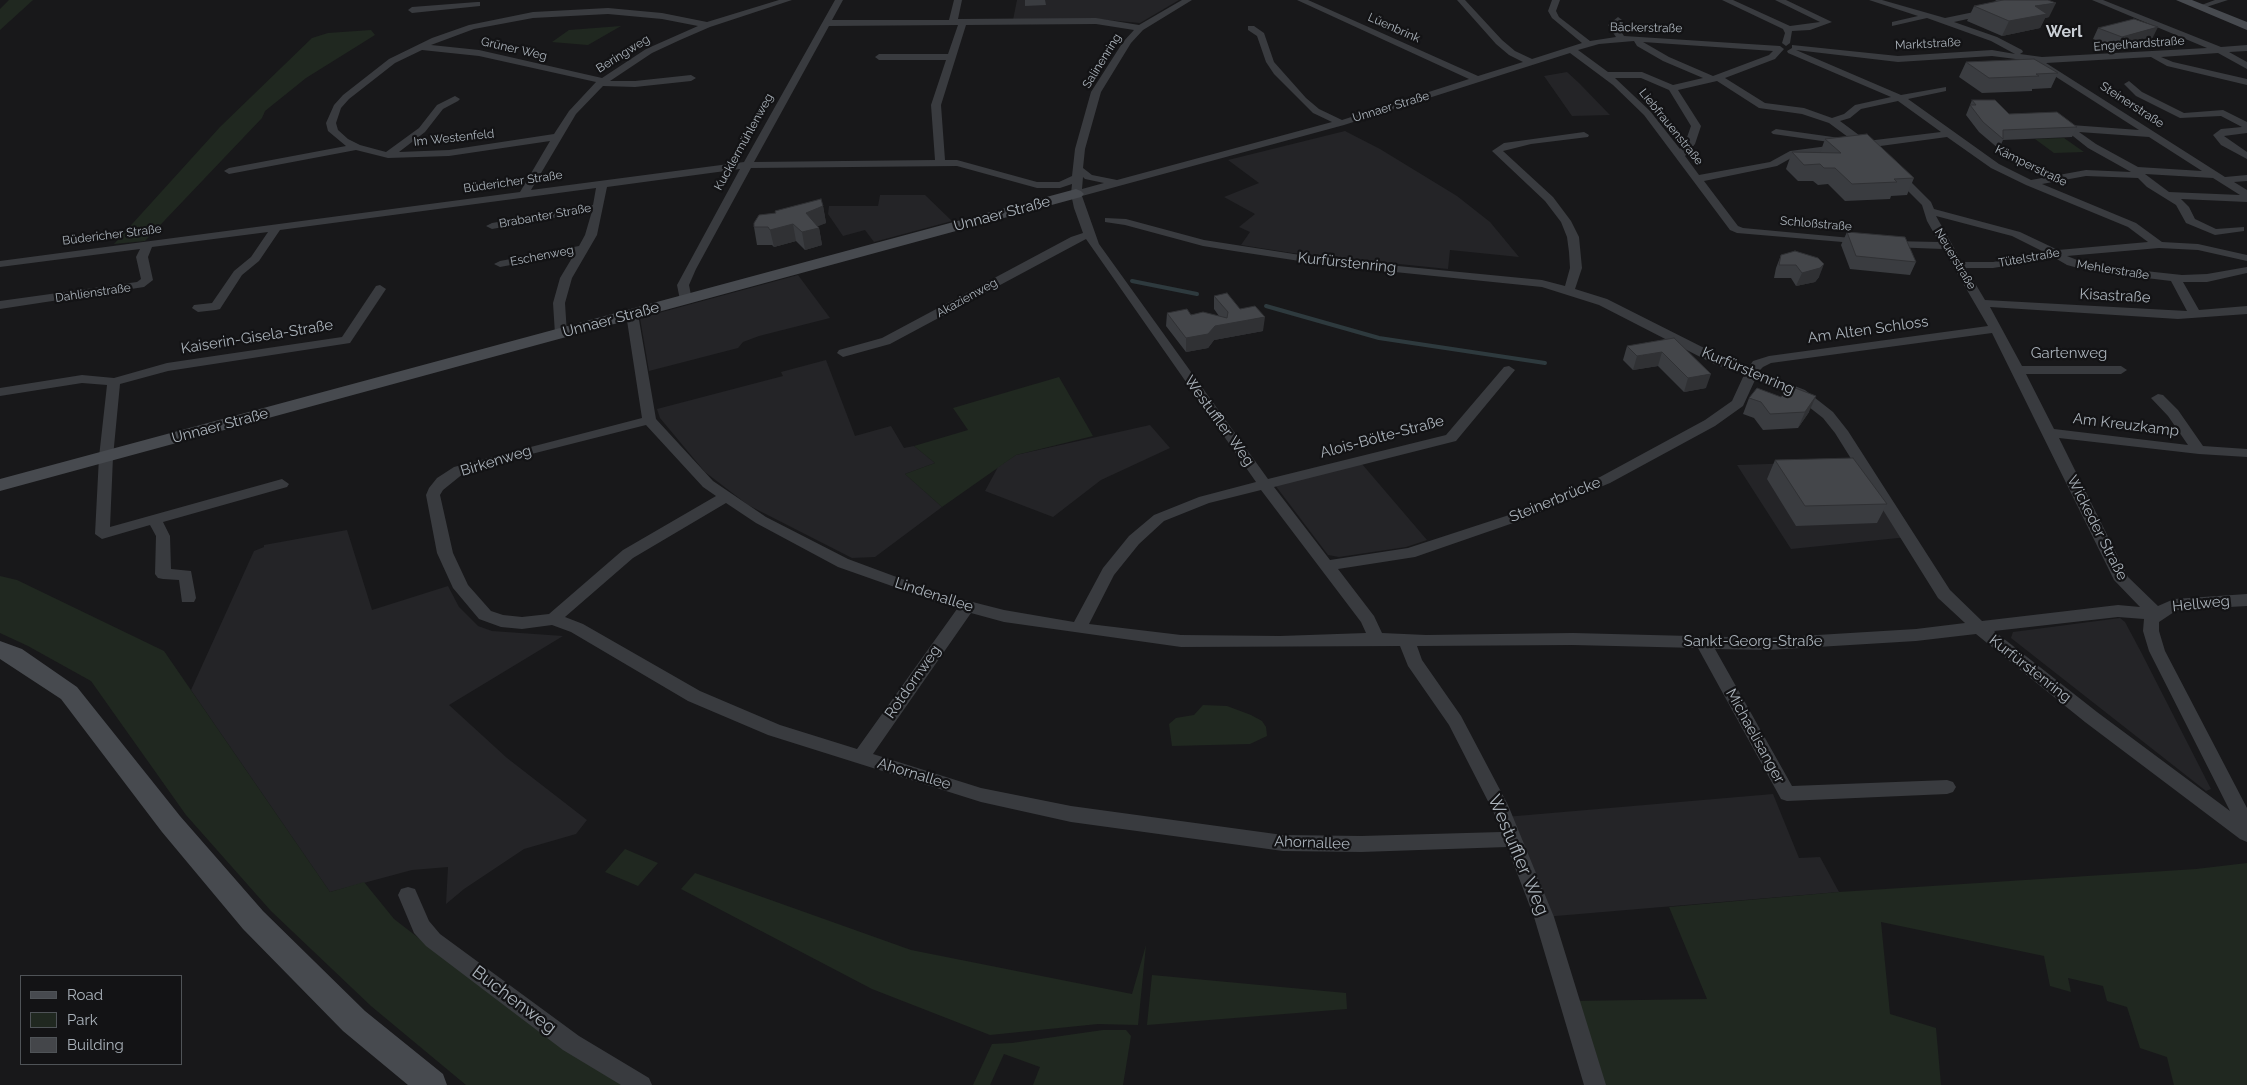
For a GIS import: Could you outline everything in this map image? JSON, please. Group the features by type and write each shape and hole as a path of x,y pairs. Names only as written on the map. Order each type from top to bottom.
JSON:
{"street":[{"path":"582,11 585,0"},
{"path":"754,0 766,6"},
{"name":"Beringweg","path":"523,195 555,137 572,113 602,82 650,51 707,25 788,0"},
{"name":"Kucklermühlenweg","path":"686,300 682,293 683,285 690,269 838,0"},
{"path":"940,163 936,105 952,57 958,22 958,0"},
{"name":"Salinenring","path":"1076,194 1081,143 1096,92 1126,42 1140,28 1188,0"},
{"name":"Lüenbrink","path":"1301,0 1477,79"},
{"path":"1461,0 1499,42 1512,53 1530,62"},
{"path":"1556,0 1552,11 1556,18 1577,37 1589,44"},
{"path":"1729,0 1776,21 1788,29 1810,27 1828,22 1779,0"},
{"name":"Steinerstraße","path":"1873,0 1970,29 2033,59 2247,195"},
{"path":"1945,21 2010,7 1999,0"},
{"path":"2096,0 2220,50 2247,66"},
{"path":"2182,0 2247,26"},
{"path":"2200,7 2224,0"},
{"path":"412,10 483,11"},
{"name":"Im Westenfeld","path":"555,137 449,153 388,155 356,148 337,136 331,124 338,107 356,88 377,71 419,46 453,33 483,11 533,16 582,11 644,13 707,25"},
{"path":"1895,24 1927,16"},
{"path":"1618,20 1612,25 1621,38"},
{"path":"826,23 1096,21 1140,28"},
{"path":"1251,28 1261,35 1270,62 1277,72 1316,111 1341,123"},
{"path":"1672,88 1715,79 1772,57 1785,48 1789,34 1788,29"},
{"path":"1952,34 1970,29"},
{"name":"Bäckerstraße","path":"1520,66 1589,44 1621,38 1785,48"},
{"name":"Neuerstraße","path":"1636,38 1640,44 1666,59 1715,79 1762,106 1804,111 1846,128 1918,193 1930,211 1932,221 1995,329"},
{"name":"Grüner Weg","path":"419,46 478,53 602,82 635,84 691,78"},
{"name":"Marktstraße","path":"1785,48 1902,59 1996,53 2033,59"},
{"name":"Kämperstraße","path":"1785,48 1901,98 1948,134 1995,166 2030,183 2132,225 2160,246"},
{"name":"Engelhardstraße","path":"2033,59 2088,60 2247,48"},
{"name":"Liebfrauenstraße","path":"1571,49 1606,75 1647,113 1680,155 1729,225 1740,231"},
{"path":"2168,55 2190,69"},
{"path":"2152,56 2170,64 2242,81"},
{"path":"879,57 952,57"},
{"name":"Unnaer Straße","path":"0,485 1341,123 1520,66"},
{"path":"1606,75 1642,75 1672,88 1696,126 1690,144 1680,155"},
{"path":"2129,84 2140,94 2184,116 2223,113 2247,128"},
{"path":"1832,121 1847,116 1858,107 1943,89"},
{"path":"388,155 422,130 440,107 455,99"},
{"path":"2054,117 2092,146 2137,173 2150,185 2184,207 2188,220 2217,233 2240,229"},
{"path":"2069,128 2153,134"},
{"path":"2247,128 2224,131 2218,135 2225,143 2247,156"},
{"path":"1776,132 1866,145"},
{"path":"1696,178 1773,164 1790,154 1948,134"},
{"path":"1569,290 1576,268 1573,237 1566,220 1549,199 1497,151 1504,146 1531,141 1584,135"},
{"name":"Im Westenfeld","path":"229,171 356,148"},
{"name":"Büdericher Straße","path":"0,264 747,166 940,163 970,166 1029,184 1060,185 1077,174"},
{"name":"Steinerstraße","path":"2030,183 2086,173 2137,173 2247,178"},
{"name":"Unnaer Straße","path":"1077,174 1117,183"},
{"name":"Brabanter Straße","path":"561,334 559,303 566,278 591,235 602,184"},
{"path":"1029,184 1036,194 1030,207"},
{"name":"Westuffler Weg","path":"1076,194 1089,236 1264,484 1368,620 1376,639"},
{"path":"2167,195 2247,199"},
{"name":"Brabanter Straße","path":"492,226 598,207"},
{"name":"Mehlerstraße","path":"1930,211 2016,234 2056,253 2071,264 2089,268 2174,278 2207,278 2247,270"},
{"name":"Kurfürstenring","path":"1109,220 1126,222 1203,243 1234,248 1326,262 1542,284 1569,290 1603,302 1684,344 1800,393 1828,415 1841,431 1944,594 1978,627 2091,717 2247,834"},
{"path":"198,308 216,306 238,273 255,258 277,227"},
{"name":"Schloßstraße","path":"1740,231 1875,243 1948,246"},
{"name":"Akazienweg","path":"843,353 886,341 1075,239 1089,236"},
{"name":"Dahlienstraße","path":"0,305 140,286 147,280 142,257 148,244"},
{"path":"2160,246 2198,247 2247,258"},
{"name":"Tütelstraße","path":"1959,265 1994,265 2056,253 2160,246"},
{"name":"Eschenweg","path":"500,264 584,248"},
{"path":"2174,278 2196,315"},
{"name":"Kaiserin-Gisela-Straße","path":"0,392 82,379 114,382 167,367 346,340 380,289"},
{"path":"1983,306 2016,313 2184,322 2247,318"},
{"name":"Kisastraße","path":"1983,306 2196,315 2247,310"},
{"path":"632,314 649,420"},
{"name":"Am Alten Schloss","path":"1751,373 1758,364 1769,360 1995,329"},
{"name":"Wickeder Straße","path":"1995,329 2018,370 2122,580 2158,614"},
{"name":"Alois-Bölte-Straße","path":"1079,628 1108,572 1134,540 1159,518 1204,500 1451,438 1472,410 1509,370"},
{"name":"Gartenweg","path":"2018,370 2121,370"},
{"name":"Steinerbrücke","path":"1325,566 1410,553 1511,519 1605,480 1710,423 1738,403 1751,373"},
{"path":"114,382 106,457 102,534 282,484"},
{"name":"Am Kreuzkamp","path":"2158,398 2173,413 2199,450"},
{"name":"Birkenweg","path":"553,619 522,623 501,621 485,615 461,588 447,558 433,495 442,481 459,470 649,420"},
{"name":"Lindenallee","path":"649,420 708,484 761,520 843,563 966,606 1004,616 1181,641 1280,642 1376,639"},
{"name":"Am Kreuzkamp","path":"2049,433 2199,450 2247,453"},
{"path":"553,619 628,554 726,497"},
{"path":"155,520 163,536 163,574 186,575 188,598"},
{"name":"Hellweg","path":"2158,614 2168,607 2189,602 2247,600"},
{"name":"Rotdornweg","path":"860,758 966,606"},
{"name":"Sankt-Georg-Straße","path":"1376,639 1573,639 1768,644 1916,635 2118,611 2158,614"},
{"path":"2158,614 2151,621 2151,631 2157,650 2247,826"},
{"name":"Ahornallee","path":"553,619 577,628 694,696 784,734 981,795 1071,814 1283,843 1361,844 1514,839"},
{"name":"Westuffler Weg","path":"1406,640 1414,662 1455,721 1502,810 1544,917 1595,1085"},
{"name":"Michaelisanger","path":"1703,642 1787,794 1947,787"},
{"path":"0,649 14,655 69,693 171,824 253,920 354,1021 432,1085"},
{"name":"Buchenweg","path":"408,895 421,927 433,940 571,1043 641,1085"}],"shaded area":[{"path":"1017,0 1179,0 1140,23 1097,19 1013,20"},
{"path":"1567,72 1610,115 1572,116 1544,76"},
{"path":"1345,131 1380,149 1457,196 1490,222 1519,257 1450,250 1448,269 1292,253 1241,245 1250,232 1239,227 1255,214 1224,197 1259,183 1228,160"},
{"path":"880,195 925,195 952,221 874,242 865,230 843,236 828,214 829,206 878,206"},
{"path":"798,275 830,318 759,336 743,342 738,348 649,371 640,318"},
{"path":"826,360 855,436 891,426 904,448 914,446 935,463 905,474 942,507 875,557 852,558 748,505 705,472 660,418 657,409 783,376 781,372"},
{"path":"1150,425 1170,448 1101,480 1053,517 985,491 998,467 1016,455"},
{"path":"1860,461 1908,537 1791,549 1737,465"},
{"path":"1362,464 1427,540 1406,547 1339,557 1328,555 1275,485"},
{"path":"347,530 372,610 448,586 459,607 478,626 492,631 563,636 449,705 507,758 587,820 576,834 524,849 464,889 446,904 448,867 412,870 330,892 191,690 254,551 264,547 264,545"},
{"path":"2120,618 2125,622 2141,652 2211,789 2206,791 2011,638 2013,632"},
{"path":"1773,794 1799,858 1820,857 1839,892 1544,917 1505,817"}],"green space":[{"path":"9,0 33,0 0,30 0,9"},
{"path":"621,26 588,45 552,42 569,30"},
{"path":"371,30 375,35 306,78 265,111 262,118 145,241 114,244 220,127 312,38 328,33"},
{"path":"2064,138 2084,152 2054,153 2035,139"},
{"path":"1059,377 1093,436 1016,455 942,507 905,474 935,463 914,446 968,430 953,408"},
{"path":"0,576 17,580 164,651 330,892 364,882 394,919 528,1022 639,1085 466,1085 371,1006 271,911 186,815 91,681 28,646 0,633"},
{"path":"1203,705 1227,706 1251,715 1262,721 1266,727 1267,736 1250,744 1172,746 1169,724 1176,718 1194,715"},
{"path":"625,849 658,863 638,886 605,872"},
{"path":"2247,863 2247,1085 2174,1085 2167,1057 2140,1048 2127,1007 2107,1001 2103,986 2068,978 2071,992 2050,986 2044,956 1881,922 1890,1014 1936,1028 1941,1085 1595,1085 1570,1001 1707,999 1669,907 1839,892 2196,869"},
{"path":"695,873 911,950 1132,994 1146,945 1138,1025 1098,1024 990,1035 872,989 681,889"},
{"path":"1152,975 1346,993 1347,1009 1147,1025"},
{"path":"1103,1030 1126,1030 1131,1036 1123,1085 1033,1085 1040,1067 1004,1054 990,1085 973,1085 992,1044 1012,1043"}],"building":[{"path":"2003,0 2048,0 2056,3 2035,6 2047,14 2009,21 1974,6"},
{"path":"2134,19 2158,27 2122,37 2098,28"},
{"path":"2034,59 2058,73 2036,74 2039,76 1989,78 1966,62"},
{"path":"1972,100 1995,100 2009,114 2057,112 2077,127 2003,130 2003,139 1983,122 1970,105 1976,105"},
{"path":"1867,134 1914,178 1894,179 1897,182 1852,184 1835,168 1824,168 1820,164 1804,165 1792,152 1841,153 1825,139"},
{"path":"821,199 823,206 806,213 819,228 802,232 793,224 770,230 768,227 754,227 754,223 759,215 776,213 775,211"},
{"path":"1847,232 1905,237 1916,262 1856,256"},
{"path":"1795,251 1818,258 1824,264 1820,268 1802,273 1796,265 1779,265 1781,255"},
{"path":"1227,293 1240,309 1255,306 1265,317 1215,326 1208,334 1186,338 1167,313 1187,309 1191,315 1203,312 1227,318 1228,312 1214,296"},
{"path":"1674,338 1711,374 1688,378 1662,352 1637,356 1627,346"},
{"path":"1790,386 1816,396 1805,412 1770,414 1761,402 1749,398 1757,388 1781,397"},
{"path":"1853,458 1887,504 1805,506 1775,460"}],"waterway":[{"path":"1132,281 1197,294"},
{"path":"1266,306 1379,338 1545,363"}],"district":[{"name":"Werl","path":"2064,32"}]}
